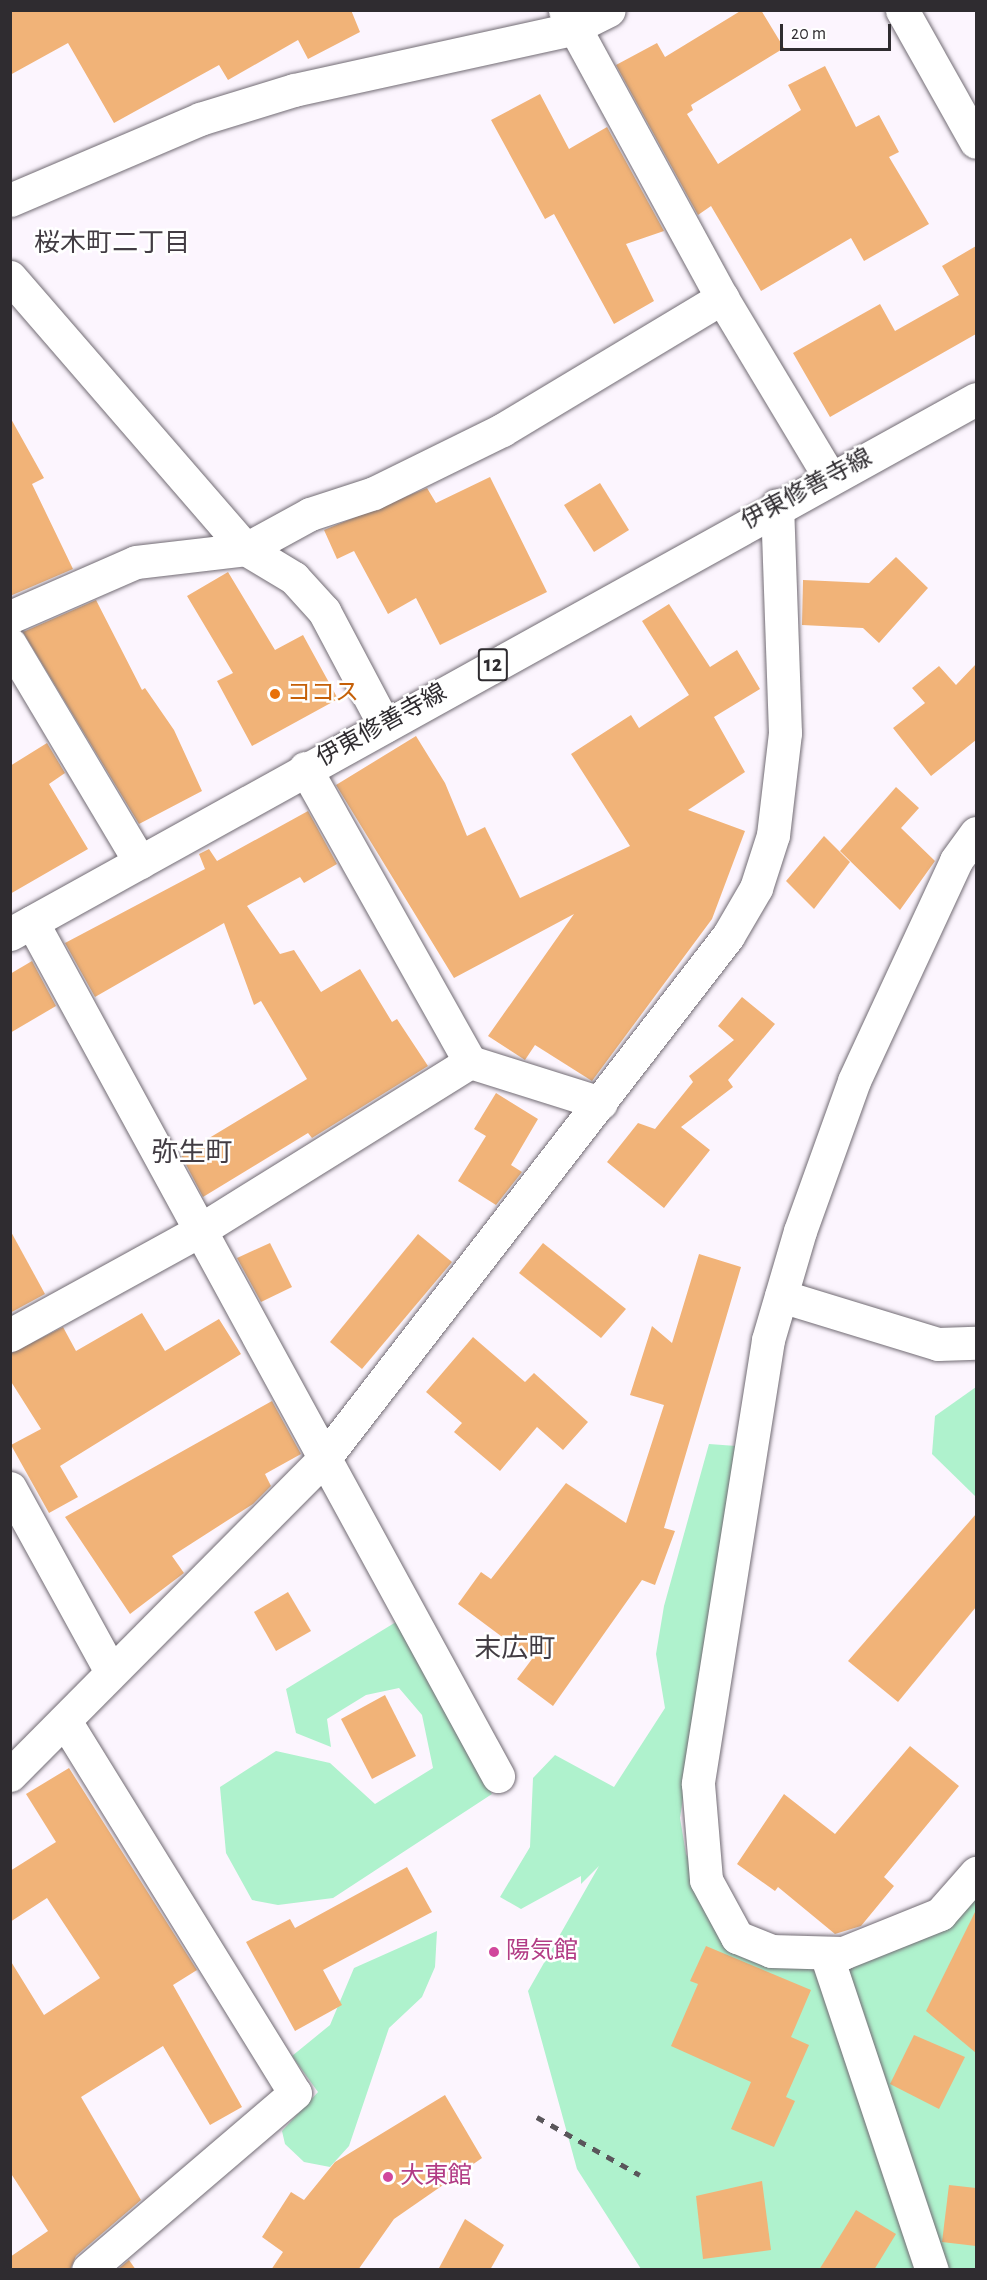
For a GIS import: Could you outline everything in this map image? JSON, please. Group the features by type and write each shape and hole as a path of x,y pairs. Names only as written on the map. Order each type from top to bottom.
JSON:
{"street":[{"path":"10,200 137,144 283,93 609,10"},
{"path":"902,10 976,142"},
{"path":"568,20 722,298 830,478"},
{"path":"10,277 246,549 294,578 324,611 385,726"},
{"path":"10,616 136,562 246,549 310,514 374,494 502,430 722,298"},
{"name":"伊東修善寺線","path":"21,928 777,505 976,399"},
{"path":"10,1775 323,1460 728,936 756,888 773,835 785,733 777,505"},
{"path":"10,644 140,862"},
{"path":"305,768 470,1062 601,1103"},
{"path":"976,833 956,861 854,1081 768,1340 698,1784 706,1880 737,1938 771,1951 843,1953 940,1914 976,1873"},
{"path":"21,928 197,1232 498,1776"},
{"path":"10,1335 197,1232 470,1062"},
{"path":"781,1296 938,1344 976,1343"},
{"path":"10,1488 111,1672"},
{"path":"65,1721 295,2093 88,2270"},
{"path":"826,1954 932,2270"}],"green space":[{"path":"976,1387 976,1497 932,1454 935,1416"},
{"path":"709,1444 736,1446 680,1818 686,1854 694,1870 771,1951 888,1936 976,1865 976,2269 641,2269 577,2169 528,1991 599,1866 581,1884 581,1876 521,1909 500,1897 530,1847 533,1778 555,1755 614,1787 665,1708 656,1654 664,1606"},
{"path":"396,1622 492,1794 333,1898 278,1905 252,1900 226,1853 220,1787 276,1751 330,1763 375,1804 433,1768 422,1715 399,1688 366,1695 327,1719 331,1747 296,1733 286,1689"},
{"path":"437,1931 435,1967 422,1997 389,2028 349,2146 330,2167 304,2162 285,2144 282,2131 318,2092 292,2056 330,2025 354,1968"}],"building":[{"path":"10,10 351,10 360,32 308,59 298,40 228,80 219,65 114,123 68,43 10,75"},
{"path":"742,10 761,10 784,48 691,105 693,110 687,114 718,164 801,110 788,85 825,66 856,127 879,115 899,152 889,157 929,224 864,261 851,238 761,291 711,206 698,215 616,65 657,43 665,57"},
{"path":"540,94 569,149 607,127 664,231 626,244 654,301 614,324 554,214 545,219 491,120"},
{"path":"976,246 976,334 830,417 793,353 880,304 895,331 959,295 942,266"},
{"path":"10,417 44,478 32,484 73,569 10,596"},
{"path":"490,477 547,592 440,645 416,598 388,614 354,551 337,559 324,530 427,488 436,503"},
{"path":"600,483 629,530 594,552 564,505"},
{"path":"896,557 928,588 879,643 863,628 802,625 803,580 869,583"},
{"path":"228,572 275,650 303,635 338,699 252,746 217,681 233,673 187,596"},
{"path":"96,600 142,690 145,688 174,730 202,791 139,824 23,632"},
{"path":"669,604 710,667 737,650 760,689 714,717 745,772 688,810 745,831 712,919 592,1081 535,1045 525,1060 488,1036 574,914 454,978 336,785 416,736 445,783 467,836 485,827 520,898 630,846 571,754 631,715 639,728 689,695 642,621"},
{"path":"976,664 976,740 931,776 893,728 925,703 912,688 939,666 956,685"},
{"path":"47,743 65,773 49,784 88,849 10,894 10,766"},
{"path":"896,787 919,808 901,828 935,861 900,910 840,851"},
{"path":"308,811 337,864 304,883 300,877 247,906 280,954 294,950 321,992 360,969 392,1022 397,1019 428,1066 312,1138 308,1133 203,1197 181,1155 307,1079 261,1001 254,1005 224,923 95,997 65,943 205,869 199,854 209,849 217,861"},
{"path":"824,836 850,862 814,909 786,881"},
{"path":"32,961 56,1006 10,1033 10,974"},
{"path":"742,997 775,1024 728,1080 733,1087 681,1127 710,1150 664,1208 607,1162 638,1123 655,1129 693,1082 689,1076 734,1040 718,1026"},
{"path":"496,1093 538,1119 511,1165 522,1172 496,1205 458,1181 486,1136 474,1129"},
{"path":"10,1230 45,1294 10,1313"},
{"path":"418,1234 452,1262 362,1369 330,1342"},
{"path":"270,1243 292,1287 261,1302 237,1258"},
{"path":"543,1243 626,1309 601,1338 519,1273"},
{"path":"699,1254 741,1267 664,1528 675,1531 655,1585 642,1580 553,1706 517,1679 532,1659 458,1604 481,1572 491,1579 566,1483 626,1523 664,1405 630,1395 652,1326 672,1343"},
{"path":"142,1313 165,1351 219,1319 241,1354 60,1466 78,1497 49,1513 11,1445 41,1429 10,1380 10,1354 63,1327 76,1351"},
{"path":"473,1337 525,1382 534,1373 588,1422 563,1450 537,1427 500,1471 454,1432 462,1423 426,1392"},
{"path":"272,1401 301,1454 265,1474 271,1486 253,1504 172,1556 184,1573 130,1614 65,1517"},
{"path":"976,1514 976,1607 898,1702 848,1661"},
{"path":"288,1592 311,1631 276,1651 254,1612"},
{"path":"385,1695 416,1756 372,1779 341,1719"},
{"path":"910,1746 959,1786 884,1877 894,1886 861,1926 835,1934 778,1887 775,1891 737,1864 784,1794 835,1834"},
{"path":"69,1768 197,1970 173,1985 242,2107 210,2125 163,2046 81,2097 141,2200 76,2256 70,2270 10,2270 10,2257 48,2231 10,2172 10,1960 44,2015 100,1978 47,1898 10,1922 10,1871 56,1842 26,1794"},
{"path":"407,1867 432,1912 323,1970 342,2005 295,2031 246,1942 290,1919 295,1928"},
{"path":"976,1910 976,2053 926,2011"},
{"path":"706,1946 811,1990 791,2037 809,2045 786,2097 795,2101 774,2147 731,2129 751,2082 671,2046 698,1984 690,1981"},
{"path":"914,2035 965,2057 939,2109 890,2084"},
{"name":"大東館","path":"445,2095 482,2158 394,2219 358,2270 271,2270 283,2252 262,2237 291,2192 304,2200 335,2162"},
{"path":"762,2181 771,2250 703,2259 696,2196"},
{"path":"949,2185 976,2188 976,2246 942,2242"},
{"path":"856,2210 896,2234 874,2270 819,2270"},
{"path":"465,2219 504,2245 490,2270 438,2270"},
{"path":"129,2260 136,2270 117,2270"}],"railway":[{"path":"537,2117 640,2175"}],"place":[{"name":"ココス","path":"275,694"},
{"name":"陽気館","path":"494,1952"},
{"name":"大東館","path":"388,2177"}],"district":[{"name":"桜木町二丁目","path":"112,244"},
{"name":"弥生町","path":"192,1153"},
{"name":"末広町","path":"515,1649"}]}
